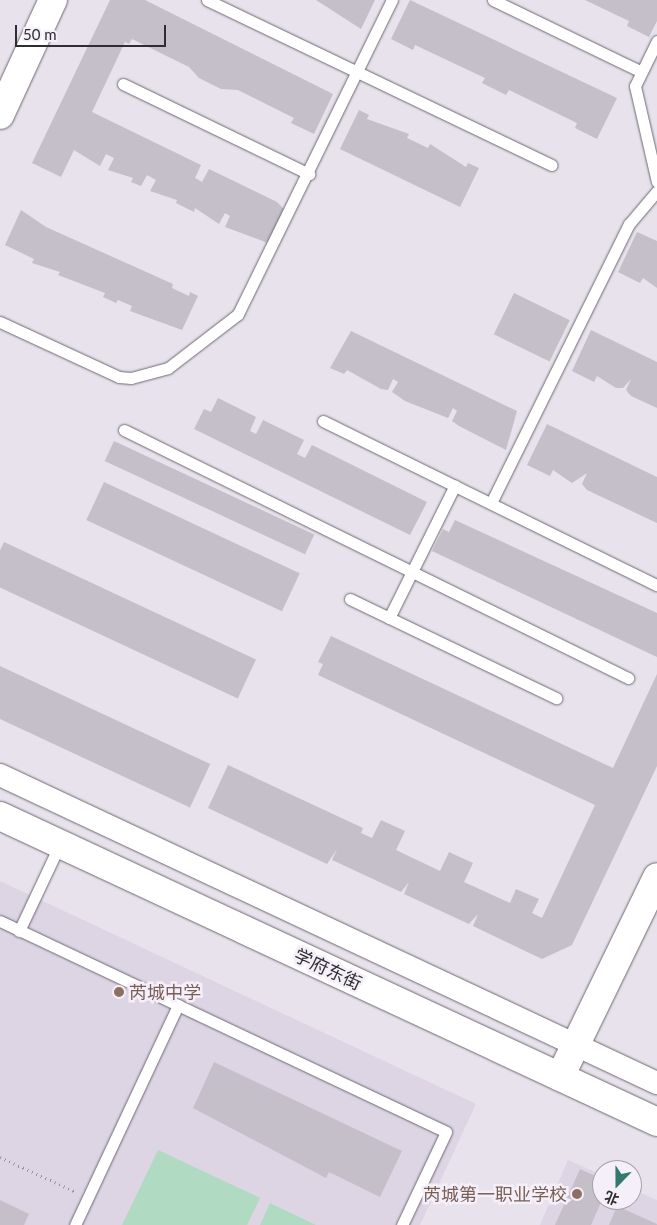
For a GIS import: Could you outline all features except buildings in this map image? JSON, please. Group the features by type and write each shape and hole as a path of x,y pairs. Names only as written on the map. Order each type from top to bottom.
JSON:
{"street":[{"path":"0,115 48,2"},
{"path":"0,775 657,1083"},
{"name":"学府东街","path":"0,816 657,1122"},
{"path":"560,1077 657,877"}],"lane":[{"path":"207,0 552,165"},
{"path":"0,322 119,377 142,377 168,368 238,314 309,174 392,0"},
{"path":"493,0 642,72"},
{"path":"657,41 635,86 657,182"},
{"path":"123,84 309,174"},
{"path":"491,503 628,224 657,191"},
{"path":"323,420 657,585"},
{"path":"124,430 628,678"},
{"path":"389,618 454,485"},
{"path":"350,599 556,698"},
{"path":"19,930 60,844"},
{"path":"0,921 446,1132 402,1225"},
{"path":"75,1225 178,1005"}],"path":[{"path":"0,1156 87,1198"}],"shaded area":[{"name":"芮城中学","path":"0,881 476,1104 420,1225 0,1225"},
{"name":"芮城第一职业学校","path":"568,1160 592,1171 592,1210 642,1210 642,1193 657,1200 657,1225 540,1225"}],"green space":[{"path":"158,1150 260,1198 247,1225 122,1225"},
{"path":"270,1203 316,1225 260,1225"}],"place":[{"name":"芮城中学","path":"119,992"},
{"name":"芮城第一职业学校","path":"577,1194"}]}
